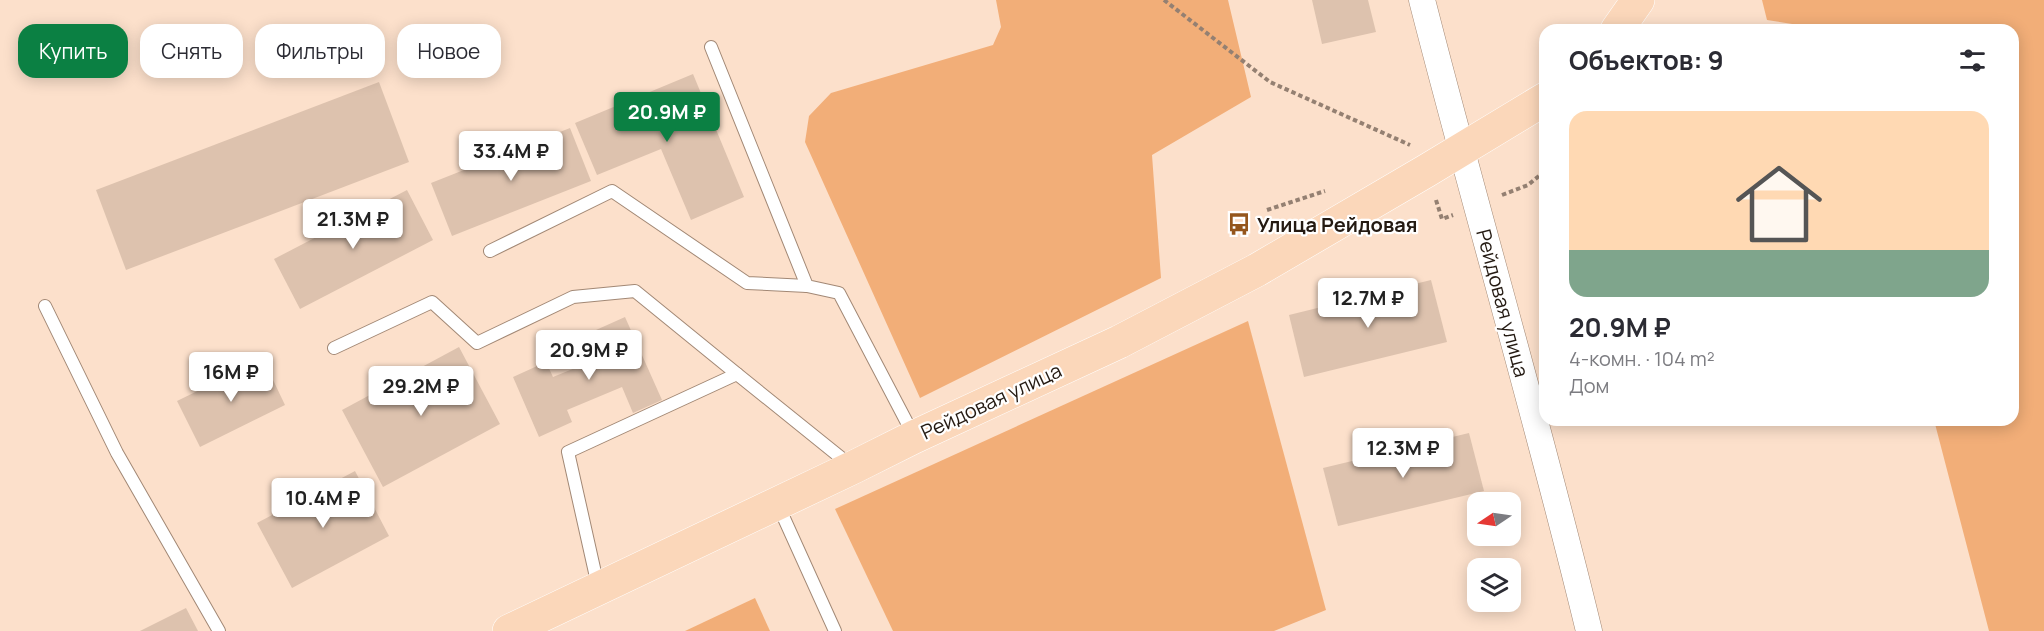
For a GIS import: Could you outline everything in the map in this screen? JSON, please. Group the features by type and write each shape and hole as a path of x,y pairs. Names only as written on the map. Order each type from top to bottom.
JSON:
{"main road":[{"path":"1621,24 1638,0"},
{"name":"Рейдовая улица","path":"509,631 1119,342 1257,270 1539,103"}],"street":[{"name":"Рейдовая улица","path":"1422,0 1557,500 1589,631"}],"lane":[{"path":"711,46 807,286"},
{"path":"490,251 612,191 747,283 807,286 839,293 915,437"},
{"path":"334,348 432,302 477,343 573,297 636,291 854,467"},
{"path":"45,306 117,453 219,631"},
{"path":"599,587 568,452 737,374"},
{"path":"778,504 835,631"}],"path":[{"path":"1164,0 1270,82 1414,147"}],"shaded area":[{"path":"996,0 1228,0 1251,97 1152,155 1161,278 920,398 805,142 809,116 831,93 993,45 1001,27"},
{"path":"1762,0 2044,0 2044,631 1989,631 1936,426 2019,426 2019,24 1792,24 1767,20"},
{"path":"1248,321 1326,610 1274,631 893,631 835,509"},
{"path":"755,598 770,631 685,631"}],"building":[{"path":"1312,0 1368,0 1376,32 1322,44"},
{"path":"693,74 744,197 691,220 661,149 597,175 575,123"},
{"path":"379,82 409,162 126,270 96,190"},
{"path":"570,128 591,181 452,236 431,183"},
{"path":"407,190 433,240 300,309 274,259"},
{"path":"1431,280 1447,342 1304,377 1289,315"},
{"path":"625,317 662,400 633,413 622,387 567,410 572,422 539,437 513,377 546,362 553,377 607,355 596,330"},
{"path":"459,347 500,424 383,487 342,410"},
{"path":"263,359 285,405 200,447 177,401"},
{"path":"1469,433 1484,491 1467,492 1467,495 1338,526 1323,468"},
{"path":"355,471 389,536 292,588 257,523"},
{"path":"186,608 198,631 140,631"}],"place":[{"name":"Улица Рейдовая","path":"1239,224"}]}
